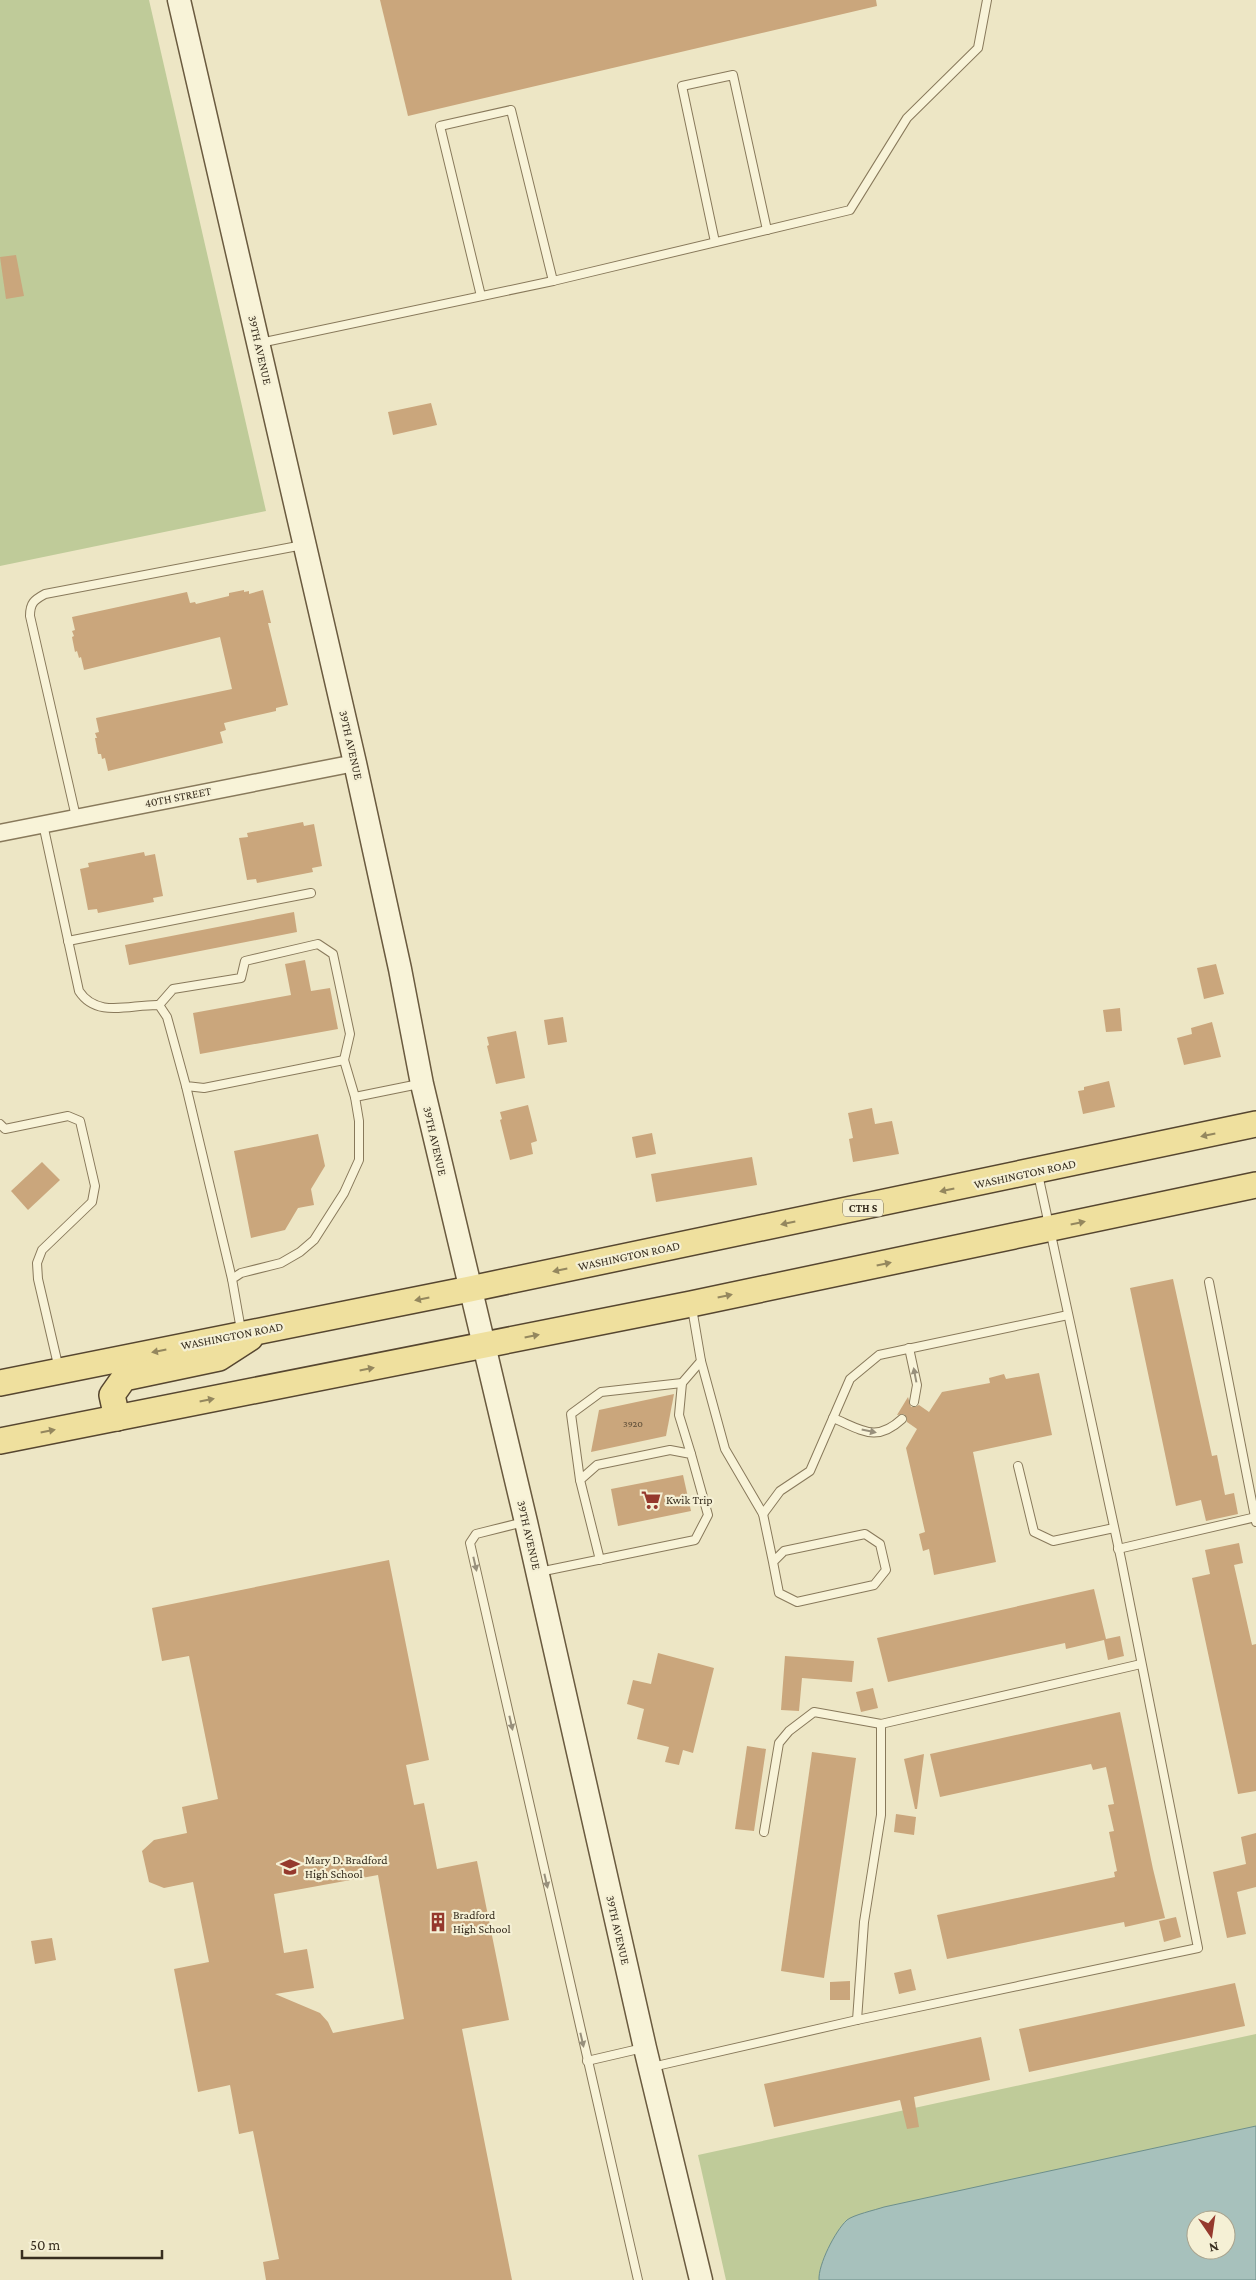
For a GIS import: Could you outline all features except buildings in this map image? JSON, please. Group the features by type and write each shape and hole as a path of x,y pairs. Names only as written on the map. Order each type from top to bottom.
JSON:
{"main road":[{"name":"39TH AVENUE","path":"179,0 355,763 400,969 422,1084 526,1522 648,2058 701,2280"},
{"name":"WASHINGTON ROAD","path":"0,1382 470,1289 1256,1124"},
{"path":"0,1441 691,1304 1049,1230 1256,1184"},
{"path":"117,1418 112,1395 124,1378 219,1358 251,1333"}],"street":[{"name":"40TH STREET","path":"0,833 355,763"}],"lane":[{"path":"258,343 553,281 850,210 907,118 978,48 987,0"},
{"path":"715,242 682,86 733,75 767,230"},
{"path":"481,296 440,126 511,110 553,281"},
{"path":"76,817 30,616 30,606 34,600 45,594 305,544"},
{"path":"43,824 79,991 85,1001 98,1006 116,1009 159,1005 173,989 241,978 245,961 318,944 334,954 350,1034 344,1060 355,1097 359,1121 359,1160 344,1193 314,1240 300,1252 281,1263 241,1273 232,1279"},
{"path":"68,941 311,893"},
{"path":"159,1005 167,1017 186,1086 232,1279 251,1333"},
{"path":"186,1086 204,1088 344,1060"},
{"path":"355,1097 422,1084"},
{"path":"0,1124 5,1129 68,1116 80,1121 94,1186 92,1202 42,1250 38,1263 38,1279 60,1371"},
{"path":"587,2061 648,2058 857,2020 1198,1948 1114,1528 1049,1230 1038,1171"},
{"path":"1118,1549 1256,1519 1209,1282"},
{"path":"691,1304 701,1362 725,1449 763,1514 779,1593 798,1602 874,1585 886,1570 880,1544 865,1534 784,1551 773,1562"},
{"path":"763,1514 780,1491 810,1470 850,1379 879,1355 1068,1315"},
{"path":"909,1348 917,1385 914,1402"},
{"path":"537,1573 695,1540 708,1515 679,1416 682,1383 701,1362"},
{"path":"600,1560 580,1480 571,1414 601,1392 682,1383"},
{"path":"833,1418 870,1433 884,1432 902,1419"},
{"path":"580,1480 597,1465 670,1450 690,1454"},
{"path":"1018,1466 1034,1532 1053,1541 1114,1528"},
{"path":"526,1522 476,1534 470,1543 638,2280"},
{"path":"764,1832 779,1743 789,1731 814,1712 881,1724 1141,1664"},
{"path":"857,2020 864,1922 881,1814 881,1724"}],"green space":[{"path":"0,0 149,0 266,511 0,566"},
{"path":"1256,2034 1256,2280 726,2280 698,2155"}],"water":[{"path":"1256,2126 1256,2280 819,2280 824,2257 833,2240 842,2225 854,2216 884,2207"}],"place":[{"name":"Kwik Trip","path":"651,1500"},
{"name":"Mary D. Bradford High School","path":"290,1867"},
{"name":"Bradford High School","path":"438,1922"}]}
